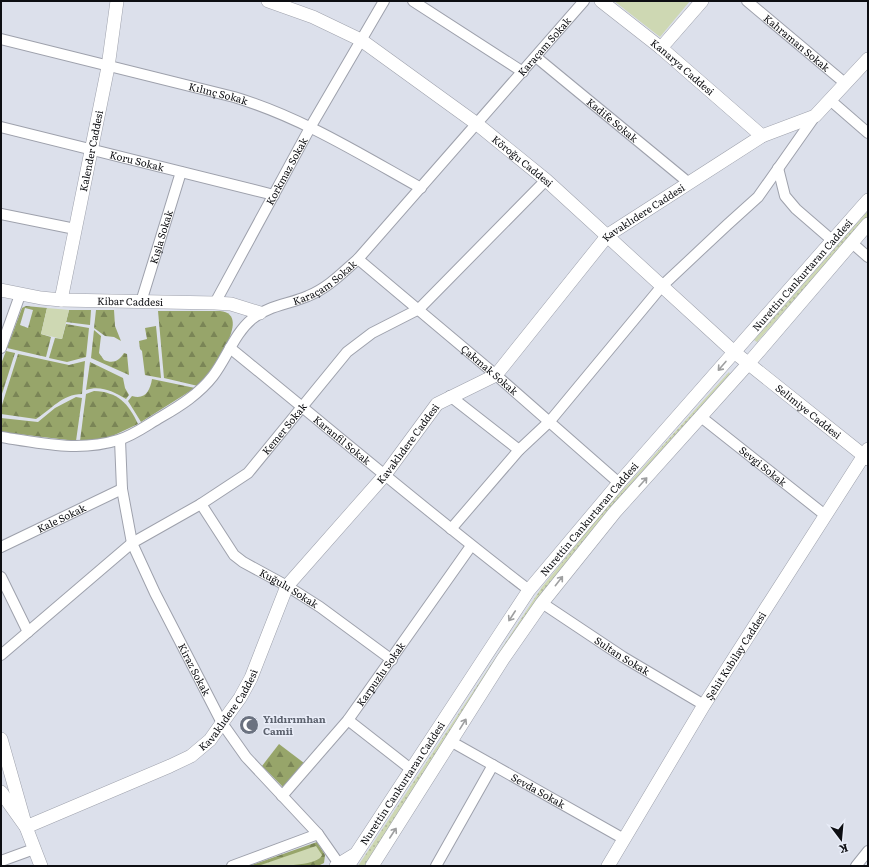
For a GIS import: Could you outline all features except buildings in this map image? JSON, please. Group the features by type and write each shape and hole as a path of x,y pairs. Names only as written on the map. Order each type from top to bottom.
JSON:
{"street":[{"name":"Kalender Caddesi","path":"61,300 108,67 117,1"},
{"name":"Köroğu Caddesi","path":"268,1 313,17 361,40 477,124 546,180 748,364"},
{"name":"Korkmaz Sokak","path":"215,303 311,126 384,1"},
{"path":"413,1 523,72"},
{"name":"Karaçam Sokak","path":"1,437 69,446 87,446 120,440 188,400 213,376 244,326 260,313 308,296 329,285 358,259 584,1"},
{"name":"Kanarya Caddesi","path":"601,1 661,48 762,136"},
{"path":"661,48 702,1"},
{"name":"Kahraman Sokak","path":"747,1 846,84"},
{"name":"Kılınç Sokak","path":"1,39 108,67 234,97 263,106 311,126 421,188"},
{"name":"Kadife Sokak","path":"536,57 689,183"},
{"name":"Kavaklıdere Caddesi","path":"26,827 170,766 191,756 210,740 240,698 251,678 287,586 384,476 434,407 450,396 496,375 608,235 762,136 814,116 846,84 868,59"},
{"path":"830,100 868,133"},
{"path":"451,529 519,450 550,421 662,286 758,197 814,116"},
{"name":"Koru Sokak","path":"1,128 274,195"},
{"path":"778,168 785,196 796,209 833,241"},
{"name":"Kışla Sokak","path":"141,302 181,172"},
{"name":"Kemer Sokak","path":"1,656 132,543 201,504 248,473 347,352 372,333 419,309 546,180"},
{"name":"Nurettin Cankurtaran Caddesi","path":"341,865 358,854 529,590 619,483 868,200"},
{"path":"1,214 75,229"},
{"name":"Nurettin Cankurtaran Caddesi","path":"372,866 452,742 503,659 542,603 610,518 748,364 868,224"},
{"path":"852,243 868,257"},
{"name":"Çakmak Sokak","path":"358,259 550,421 619,483"},
{"name":"Kibar Caddesi","path":"1,290 20,295 61,300 231,304 260,313"},
{"path":"1,348 20,295"},
{"name":"Karanfil Sokak","path":"230,348 302,406 384,476 471,546 529,590"},
{"name":"Selimiye Caddesi","path":"748,364 866,454"},
{"path":"450,396 519,450"},
{"name":"Sevgi Sokak","path":"701,417 825,514"},
{"name":"Kiraz Sokak","path":"120,440 122,488 132,543 149,582 222,723 246,757 318,834 341,865"},
{"name":"Şehit Kubilay Caddesi","path":"608,866 704,705 825,514 866,454"},
{"name":"Kale Sokak","path":"1,547 122,488"},
{"name":"Kuğulu Sokak","path":"201,504 234,555 254,569 287,586 320,607 392,660"},
{"name":"Karpuzlu Sokak","path":"282,796 348,720 392,660 471,546"},
{"path":"1,577 28,632"},
{"name":"Sultan Sokak","path":"542,603 623,657 704,705"},
{"path":"348,720 412,770"},
{"path":"1,739 26,827 41,866"},
{"name":"Sevda Sokak","path":"452,742 624,839"},
{"path":"436,866 493,766"},
{"path":"1,792 26,827"},
{"path":"232,866 318,834"},
{"path":"1,861 34,849"},
{"path":"856,866 868,851"}],"green space":[{"path":"614,1 690,1 660,37"},
{"path":"868,211 868,216 757,342 754,340"},
{"path":"26,306 47,308 41,334 51,337 46,357 7,348 22,308","holes":["25,308 33,310 28,328 20,325"]},
{"path":"47,308 69,310 62,339 41,334"},
{"path":"69,310 91,310 90,325 66,322"},
{"path":"96,310 114,310 115,326 121,341 114,337 105,336 94,328"},
{"path":"158,311 220,311 230,315 233,322 226,346 211,370 198,386 164,378"},
{"path":"66,324 89,328 86,357 67,362 49,358 55,338 62,339"},
{"path":"156,326 161,378 145,375 142,351 140,349 139,341 147,339 145,328"},
{"path":"94,330 101,336 99,353 104,360 113,362 120,358 124,353 127,354 129,375 91,358"},
{"path":"6,351 15,353 1,397 1,364"},
{"path":"18,354 69,365 85,361 82,394 68,397 57,403 36,419 1,414 1,408"},
{"path":"90,362 123,378 125,388 129,395 126,399 102,389 97,388 86,390"},
{"path":"729,372 730,374 606,513 535,602 364,866 358,866 542,587 602,513"},
{"path":"152,379 195,388 141,422 128,401 132,396 144,396 150,387"},
{"path":"94,391 116,396 130,410 138,424 108,438 80,441 86,394"},
{"path":"76,397 82,398 76,441 1,432 1,418 38,422 55,408"},
{"path":"279,744 304,763 283,787 262,766"},
{"path":"317,842 325,855 324,863 318,866 249,866"},
{"path":"316,846 322,855 319,859 312,862 294,865 258,866"}],"place":[{"name":"Yıldırımhan Camii","path":"249,725"}]}
